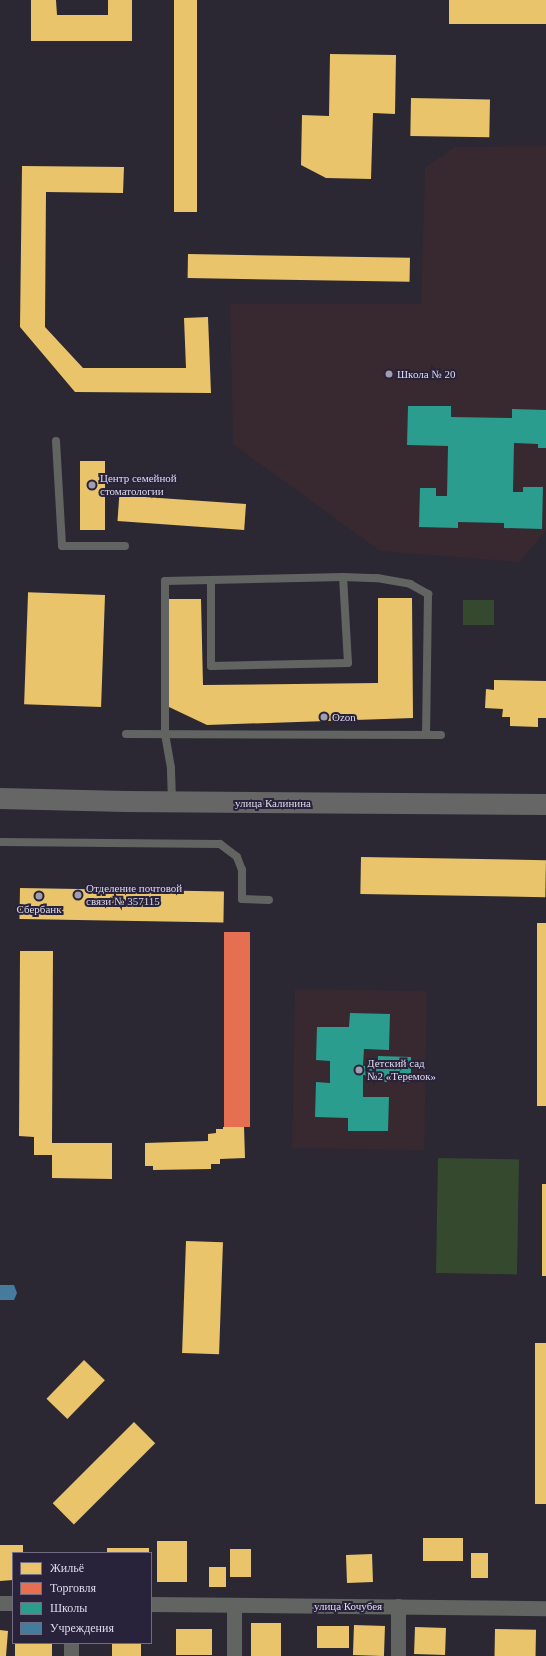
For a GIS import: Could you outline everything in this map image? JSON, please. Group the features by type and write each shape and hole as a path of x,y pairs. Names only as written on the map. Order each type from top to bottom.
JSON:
{"main road":[{"name":"улица Калинина","path":"0,798 546,804"}],"street":[{"path":"0,1603 12,1603"},
{"name":"улица Кочубея","path":"152,1604 546,1608"},
{"path":"234,1606 234,1656"},
{"path":"398,1606 398,1656"},
{"path":"71,1644 71,1656"}],"lane":[{"path":"56,441 62,546 125,546"},
{"path":"211,581 211,666 348,662 343,577"},
{"path":"172,801 171,768 165,733 165,581 343,577 377,578 410,584 428,594 426,734"},
{"path":"126,734 441,735"},
{"path":"0,842 220,844 237,857 242,870 242,899 269,900"}],"shaded area":[{"name":"Школа № 20","path":"546,146 546,531 519,562 380,551 233,444 230,304 421,304 425,168 455,147"},
{"name":"Детский сад №2 «Теремок»","path":"295,989 427,991 424,1150 292,1148"}],"green space":[{"path":"463,600 494,600 494,625 463,625"},
{"path":"438,1158 519,1159 517,1274 436,1273"}],"building: Жильё":[{"path":"31,0 56,0 57,15 108,15 108,0 132,0 132,41 31,41"},
{"path":"174,0 197,0 197,212 174,212"},
{"path":"449,0 546,0 546,24 449,24"},
{"path":"330,54 396,55 395,114 373,113 371,179 326,178 301,165 302,115 329,116"},
{"path":"411,98 490,99 489,137 410,136"},
{"path":"22,166 124,167 123,193 46,192 45,327 83,368 186,368 184,318 208,317 211,393 75,392 20,327"},
{"path":"188,254 410,258 410,282 188,278"},
{"name":"Центр cемейной cтоматологии","path":"80,461 105,461 105,530 80,530"},
{"path":"119,495 246,504 244,530 117,521"},
{"path":"28,592 105,595 101,707 24,704"},
{"path":"378,598 412,598 413,718 207,725 169,707 169,599 201,599 203,685 378,683"},
{"path":"494,680 546,681 546,718 538,718 538,727 510,726 510,717 502,717 503,709 485,708 486,689 494,690"},
{"path":"361,857 546,860 545,897 360,894"},
{"path":"20,888 224,892 223,923 19,919"},
{"path":"537,923 546,923 546,1106 537,1106"},
{"path":"20,951 53,951 52,1143 112,1143 112,1179 52,1178 52,1155 34,1155 34,1137 19,1136"},
{"path":"244,1126 245,1158 220,1159 220,1164 211,1164 211,1169 153,1170 153,1166 145,1166 145,1143 208,1141 208,1134 216,1133 216,1129 223,1129 223,1127"},
{"path":"542,1184 546,1184 546,1276 542,1276"},
{"path":"186,1241 223,1242 219,1354 182,1353"},
{"path":"535,1343 546,1343 546,1504 535,1504"},
{"path":"84,1360 105,1380 67,1419 46,1399"},
{"path":"134,1422 155,1443 74,1525 53,1503"},
{"path":"423,1538 463,1538 463,1561 423,1561"},
{"path":"157,1541 187,1541 187,1582 157,1582"},
{"path":"0,1545 23,1545 23,1552 12,1552 12,1580 0,1581"},
{"path":"107,1548 149,1548 149,1552 107,1552"},
{"path":"230,1549 251,1549 251,1577 230,1577"},
{"path":"471,1553 488,1553 488,1578 471,1578"},
{"path":"372,1554 373,1582 347,1583 346,1555"},
{"path":"209,1567 226,1567 226,1587 209,1587"},
{"path":"251,1623 281,1623 281,1656 251,1656"},
{"path":"354,1625 385,1626 384,1656 353,1655"},
{"path":"317,1626 349,1626 349,1648 317,1648"},
{"path":"415,1627 446,1628 445,1655 414,1654"},
{"path":"176,1629 212,1629 212,1655 176,1655"},
{"path":"495,1629 536,1630 536,1656 495,1656"},
{"path":"0,1630 8,1631 6,1656 0,1656"},
{"path":"15,1644 52,1644 52,1656 15,1656"},
{"path":"112,1644 141,1644 141,1656 112,1656"}],"building: Торговля":[{"path":"224,932 250,932 250,1127 224,1127"}],"building: Школы":[{"path":"408,406 451,406 451,417 512,418 512,409 546,410 546,448 538,448 538,444 514,443 513,492 523,492 523,487 543,487 542,529 504,528 504,523 458,522 458,528 419,527 420,488 436,488 436,496 447,496 448,446 407,445"},
{"path":"350,1013 390,1014 389,1050 364,1049 363,1066 378,1066 378,1056 411,1057 411,1082 378,1082 378,1076 363,1075 363,1097 389,1097 388,1131 348,1131 348,1118 315,1117 316,1082 330,1083 330,1061 316,1060 317,1027 349,1027"}],"building: Учреждения":[{"path":"0,1285 14,1285 17,1293 14,1300 0,1300"}],"place":[{"name":"Школа № 20","path":"389,374"},
{"name":"Центр cемейной cтоматологии","path":"92,485"},
{"name":"Ozon","path":"324,717"},
{"name":"Отделение почтовой связи № 357115","path":"78,895"},
{"name":"Сбербанк","path":"39,896"},
{"name":"Детский сад №2 «Теремок»","path":"359,1070"}]}
